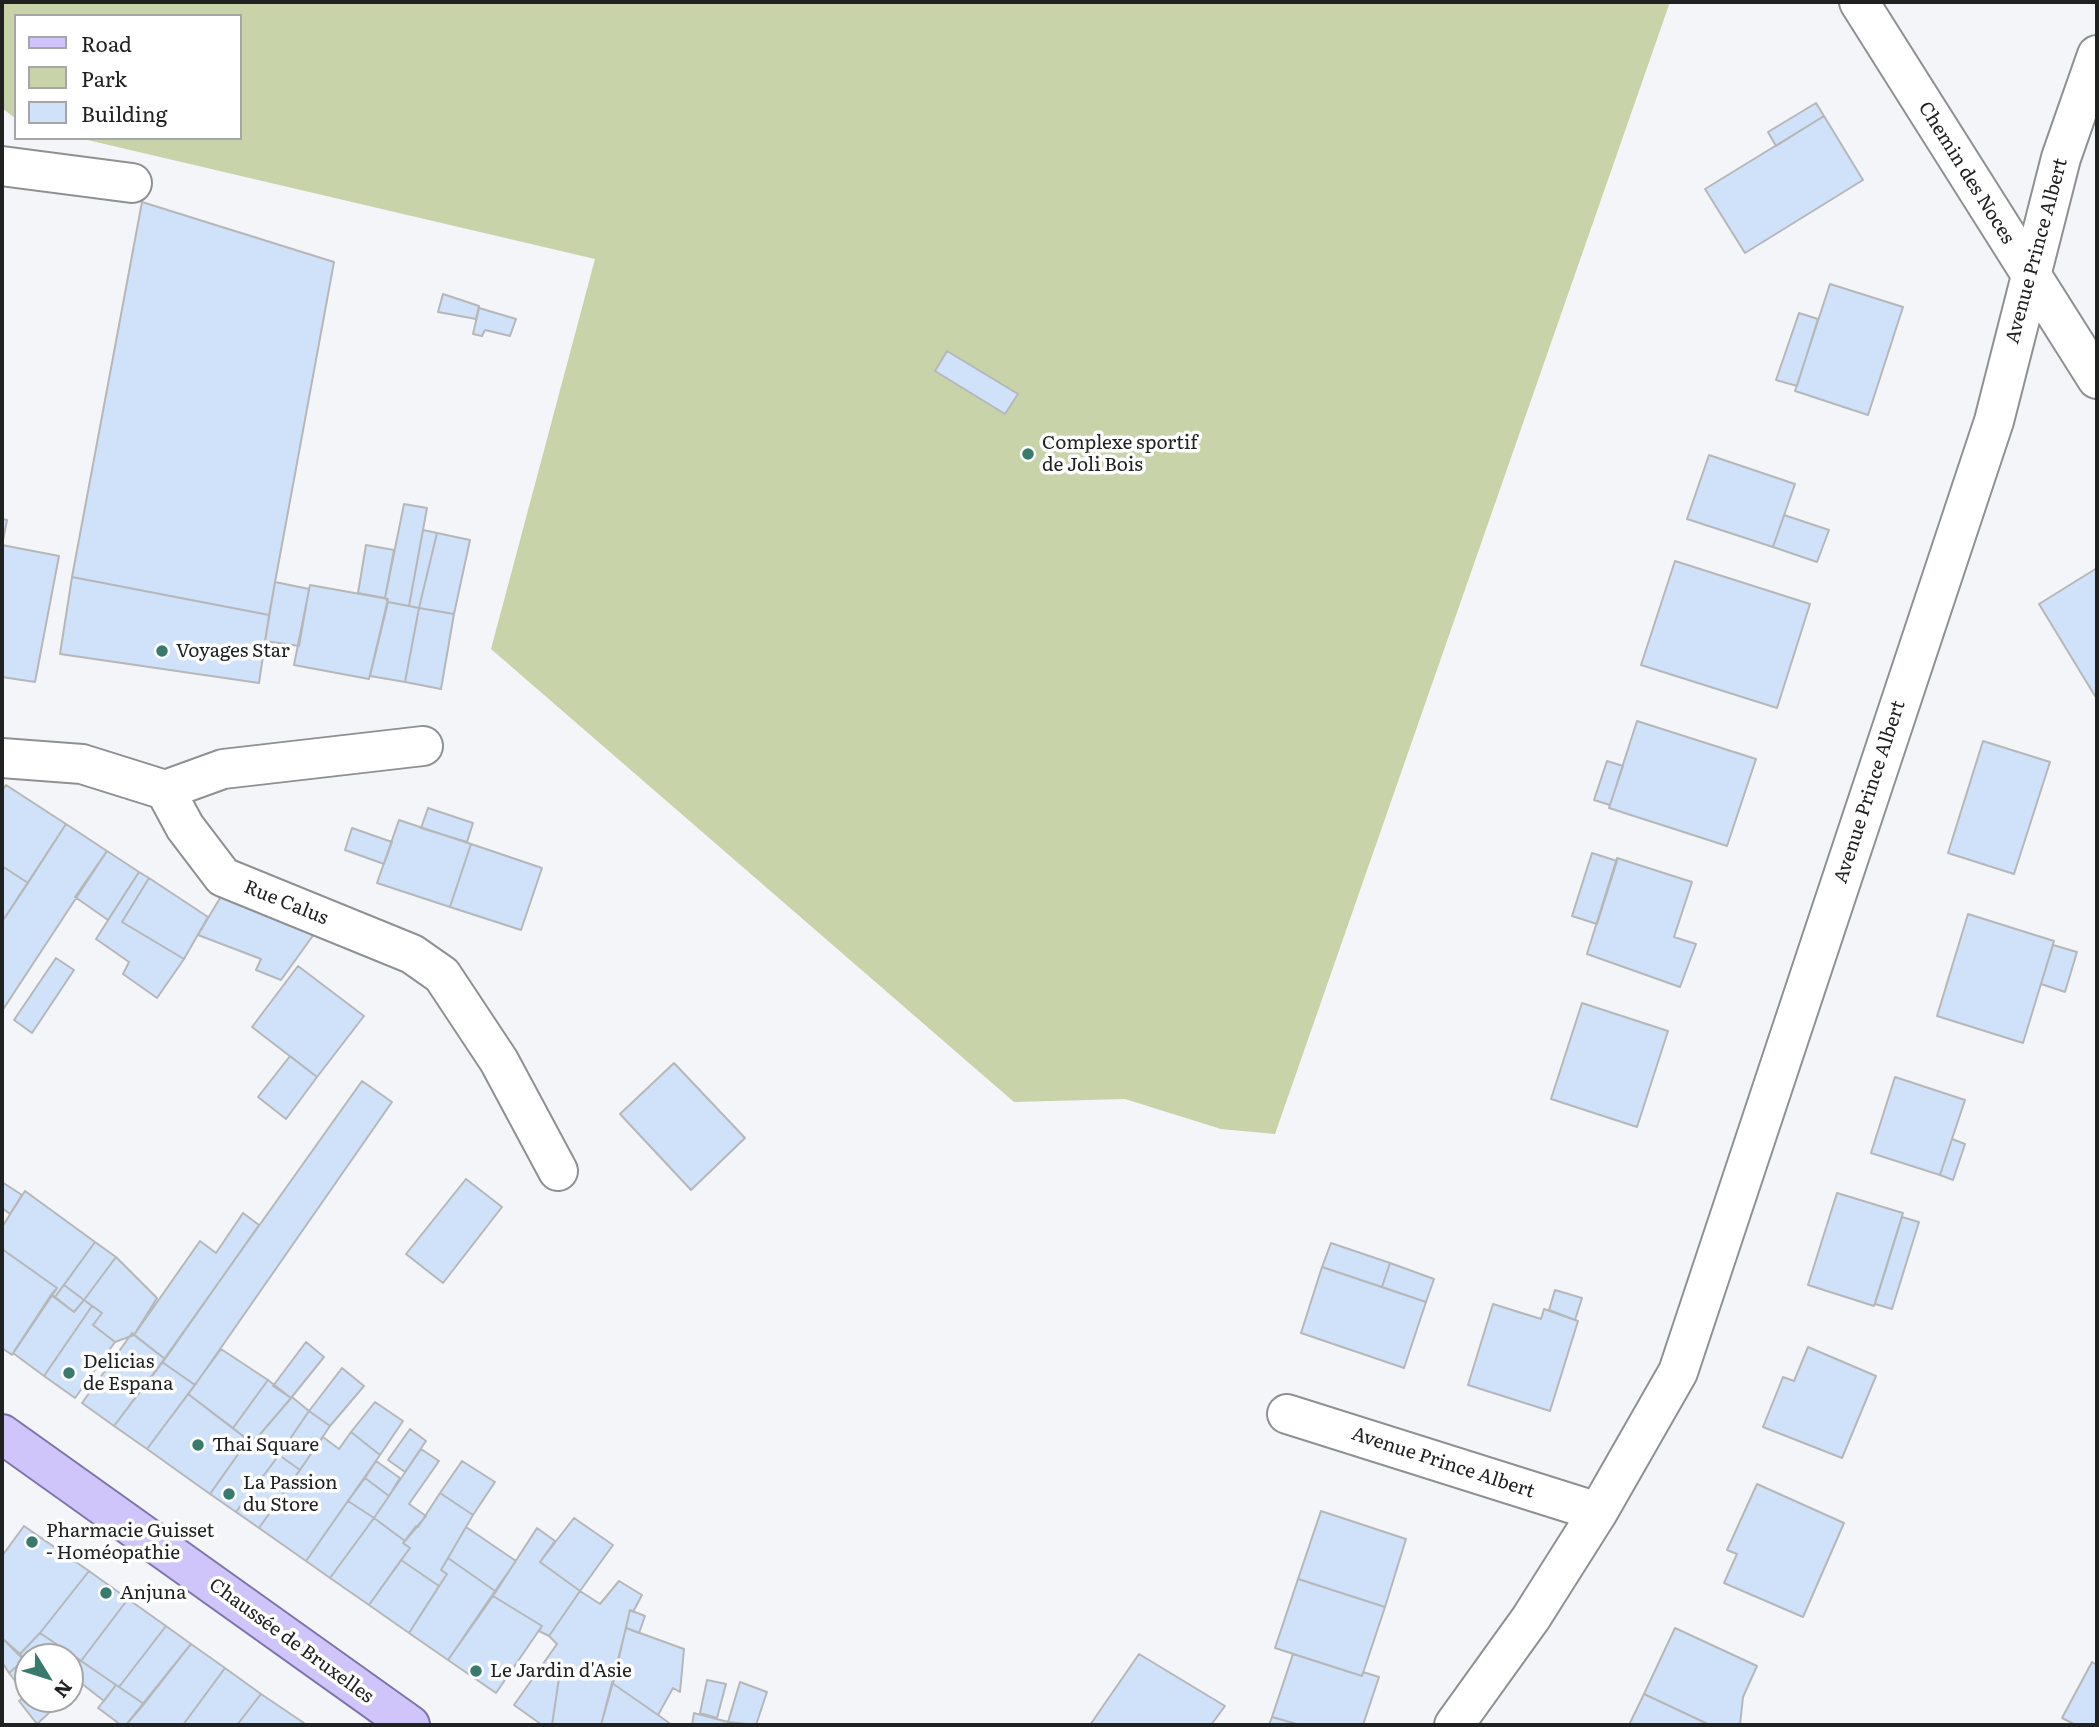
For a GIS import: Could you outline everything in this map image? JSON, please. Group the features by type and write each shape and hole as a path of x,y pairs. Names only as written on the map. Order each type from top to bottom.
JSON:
{"main road":[{"name":"Chaussée de Bruxelles","path":"2,1434 410,1725"}],"street":[{"name":"Chemin des Noces","path":"1859,2 2097,379"},
{"name":"Avenue Prince Albert","path":"1454,1725 1531,1618 1598,1512 1678,1372 1994,421 2060,158 2097,55"},
{"path":"2,166 132,183"},
{"path":"2,758 82,764 165,790 223,769 422,746"},
{"name":"Rue Calus","path":"165,790 185,827 223,877 412,954 442,975 499,1061 558,1171"},
{"name":"Avenue Prince Albert","path":"1287,1414 1598,1512"}],"green space":[{"name":"Complexe sportif de Joli Bois","path":"2,2 1670,2 1275,1134 1221,1129 1125,1099 1014,1102 491,649 595,259 88,140 242,140 242,14 14,14 14,117 2,108"}],"building":[{"path":"1816,103 1824,116 1776,146 1768,132"},
{"path":"1824,116 1863,180 1745,253 1705,189"},
{"path":"142,202 334,262 269,615 72,577"},
{"path":"1830,284 1903,307 1868,415 1795,391"},
{"path":"443,294 479,306 476,319 438,312"},
{"path":"479,308 516,319 510,336 485,330 482,336 473,334"},
{"path":"1799,313 1818,319 1797,386 1776,380"},
{"path":"947,351 1018,394 1005,414 935,371"},
{"path":"1709,455 1795,484 1773,547 1687,519"},
{"path":"404,504 427,508 409,606 388,602 385,598"},
{"path":"1784,515 1829,530 1817,562 1773,547"},
{"path":"2,519 7,520 2,545"},
{"path":"423,530 437,533 419,608 409,606"},
{"path":"437,533 470,540 454,614 419,608"},
{"path":"2,545 59,556 35,682 2,677"},
{"path":"366,545 394,550 385,598 358,593"},
{"path":"1675,561 1810,604 1777,708 1641,665"},
{"path":"2097,568 2097,695 2095,696 2039,604"},
{"path":"72,577 269,615 259,683 60,654"},
{"path":"275,582 309,589 299,646 265,641"},
{"path":"310,585 388,599 369,679 294,665"},
{"path":"388,602 419,608 405,682 370,676"},
{"path":"419,608 454,614 441,689 405,682"},
{"path":"1637,721 1756,759 1727,846 1609,808"},
{"path":"1983,741 2050,762 2014,874 1948,853"},
{"path":"1607,761 1623,766 1610,805 1594,800"},
{"path":"6,785 66,824 28,883 2,866 2,791"},
{"path":"428,808 473,823 467,842 421,828"},
{"path":"399,820 471,844 450,907 377,883"},
{"path":"66,824 107,851 2,1011 2,922"},
{"path":"352,828 392,842 384,864 345,850"},
{"path":"471,844 542,868 521,930 450,907"},
{"path":"107,851 139,872 108,920 75,897"},
{"path":"1592,853 1617,861 1597,924 1572,916"},
{"path":"1617,858 1692,882 1674,937 1696,944 1680,987 1587,954"},
{"path":"2,866 28,883 2,922"},
{"path":"139,872 149,878 122,922 184,959 157,998 123,974 129,962 96,939"},
{"path":"149,878 208,917 184,959 122,922"},
{"path":"223,893 317,930 281,980 256,970 261,959 198,935"},
{"path":"1968,914 2054,941 2023,1043 1937,1016"},
{"path":"2053,945 2077,952 2065,992 2041,984"},
{"path":"56,958 74,970 32,1033 14,1020"},
{"path":"298,966 364,1016 317,1077 252,1027"},
{"path":"1582,1003 1668,1031 1637,1127 1551,1099"},
{"path":"290,1056 317,1077 286,1119 258,1097"},
{"path":"674,1063 745,1138 691,1190 620,1114"},
{"path":"1895,1077 1965,1100 1940,1175 1871,1153"},
{"path":"362,1081 392,1102 195,1385 162,1362"},
{"path":"1952,1139 1965,1144 1953,1180 1940,1175"},
{"path":"466,1179 502,1207 443,1283 406,1254"},
{"path":"2,1182 22,1195 10,1214 2,1208"},
{"path":"25,1191 95,1242 55,1297 51,1295 57,1288 2,1249 2,1227"},
{"path":"1837,1193 1903,1213 1874,1306 1808,1285"},
{"path":"243,1213 259,1225 165,1359 134,1335 200,1241 216,1253"},
{"path":"1902,1217 1919,1222 1892,1309 1875,1304"},
{"path":"95,1242 116,1257 84,1300 64,1285"},
{"path":"1331,1243 1390,1263 1382,1287 1322,1267"},
{"path":"2,1249 57,1288 12,1355 2,1348"},
{"path":"116,1257 157,1298 134,1335 115,1342 93,1325 102,1313 84,1300"},
{"path":"1390,1263 1434,1279 1426,1302 1382,1287"},
{"path":"1322,1267 1426,1302 1404,1368 1301,1333"},
{"path":"64,1285 84,1300 74,1312 55,1297"},
{"path":"1555,1290 1582,1298 1575,1320 1549,1310"},
{"path":"51,1295 74,1312 84,1300 92,1306 44,1376 13,1353"},
{"path":"1493,1304 1541,1319 1544,1309 1578,1321 1550,1411 1468,1385"},
{"path":"92,1306 102,1313 93,1325 115,1342 75,1398 44,1376"},
{"path":"132,1333 165,1359 114,1426 82,1403"},
{"path":"306,1342 324,1357 291,1398 273,1386"},
{"path":"1808,1347 1876,1376 1842,1458 1763,1427 1783,1377 1794,1381"},
{"path":"221,1349 268,1380 233,1428 188,1394"},
{"path":"162,1362 195,1385 147,1449 114,1426"},
{"path":"342,1368 364,1386 330,1426 309,1411"},
{"path":"268,1380 291,1398 256,1439 251,1436 248,1440 233,1428"},
{"name":"Thai Square","path":"188,1394 248,1440 210,1494 147,1449"},
{"path":"292,1397 309,1411 279,1455 256,1439"},
{"path":"375,1402 403,1421 380,1455 351,1432"},
{"path":"309,1411 330,1426 300,1470 279,1455"},
{"path":"410,1429 426,1441 405,1472 388,1460"},
{"path":"351,1432 380,1455 306,1561 259,1528 323,1437 339,1449"},
{"path":"251,1436 279,1455 236,1512 210,1494"},
{"path":"421,1449 439,1461 409,1504 426,1516 405,1541 374,1518"},
{"path":"279,1455 300,1470 259,1528 236,1512"},
{"path":"376,1461 400,1478 389,1496 365,1478"},
{"path":"462,1461 495,1482 473,1515 440,1493"},
{"path":"365,1478 389,1496 374,1518 348,1501"},
{"path":"1757,1484 1844,1523 1803,1617 1724,1583 1737,1554 1727,1550"},
{"path":"440,1493 473,1515 441,1570 447,1574 439,1586 401,1560 410,1548 403,1543 416,1526 418,1527"},
{"path":"348,1501 374,1518 330,1578 306,1561"},
{"path":"1321,1511 1406,1539 1385,1607 1298,1579"},
{"path":"374,1518 405,1541 403,1543 410,1548 369,1605 330,1578"},
{"path":"574,1518 613,1545 580,1591 540,1562"},
{"path":"24,1526 89,1571 30,1643 14,1643 14,1649 2,1638 2,1556"},
{"path":"466,1527 516,1561 495,1591 448,1558"},
{"path":"537,1528 555,1541 540,1562 580,1591 549,1636 539,1631 542,1626 493,1596"},
{"path":"448,1558 495,1591 448,1660 409,1633 447,1574 441,1570"},
{"path":"401,1560 439,1586 409,1633 369,1605"},
{"path":"89,1571 128,1599 84,1657 84,1643 55,1643 40,1633"},
{"path":"1298,1579 1385,1607 1362,1676 1275,1648"},
{"path":"619,1581 642,1595 633,1612 630,1610 614,1679 561,1665 552,1725 542,1725 514,1705 557,1644 549,1636 580,1591 600,1604"},
{"path":"493,1596 542,1626 496,1693 448,1660"},
{"path":"128,1599 166,1626 119,1687 84,1663 84,1657"},
{"path":"630,1610 645,1616 639,1633 626,1628"},
{"path":"166,1626 191,1644 144,1704 119,1687"},
{"path":"626,1628 684,1649 680,1692 673,1688 658,1715 612,1683"},
{"path":"1675,1628 1757,1666 1743,1697 1740,1725 1710,1725 1644,1694"},
{"path":"40,1633 55,1643 30,1643"},
{"path":"2,1638 14,1650 14,1669 9,1673 2,1662"},
{"path":"191,1644 225,1668 183,1725 126,1725"},
{"path":"1139,1654 1225,1706 1211,1725 1090,1725"},
{"path":"1293,1654 1362,1676 1363,1672 1379,1677 1363,1725 1300,1725 1272,1717"},
{"path":"2092,1662 2097,1665 2097,1725 2076,1725 2062,1718"},
{"path":"84,1663 116,1685 104,1701 84,1685"},
{"path":"561,1665 614,1679 601,1725 552,1725"},
{"path":"225,1668 261,1694 237,1725 183,1725"},
{"path":"707,1680 726,1684 717,1718 700,1713"},
{"path":"740,1682 767,1692 756,1725 728,1722"},
{"path":"612,1683 658,1715 672,1725 601,1725"},
{"path":"116,1685 144,1704 126,1725 121,1725 98,1708"},
{"path":"261,1694 307,1725 237,1725"},
{"path":"1644,1694 1710,1725 1629,1725"},
{"path":"28,1713 49,1713 37,1724"},
{"path":"694,1713 728,1722 731,1725 692,1725"},
{"path":"1272,1717 1300,1725 1269,1725"}],"place":[{"name":"Complexe sportif de Joli Bois","path":"1028,454"},
{"name":"Voyages Star","path":"162,651"},
{"name":"Delicias de Espana","path":"69,1373"},
{"name":"Thai Square","path":"198,1445"},
{"name":"La Passion du Store","path":"229,1494"},
{"name":"Pharmacie Guisset - Homéopathie","path":"32,1542"},
{"name":"Anjuna","path":"106,1593"},
{"name":"Le Jardin d'Asie","path":"476,1671"}]}
